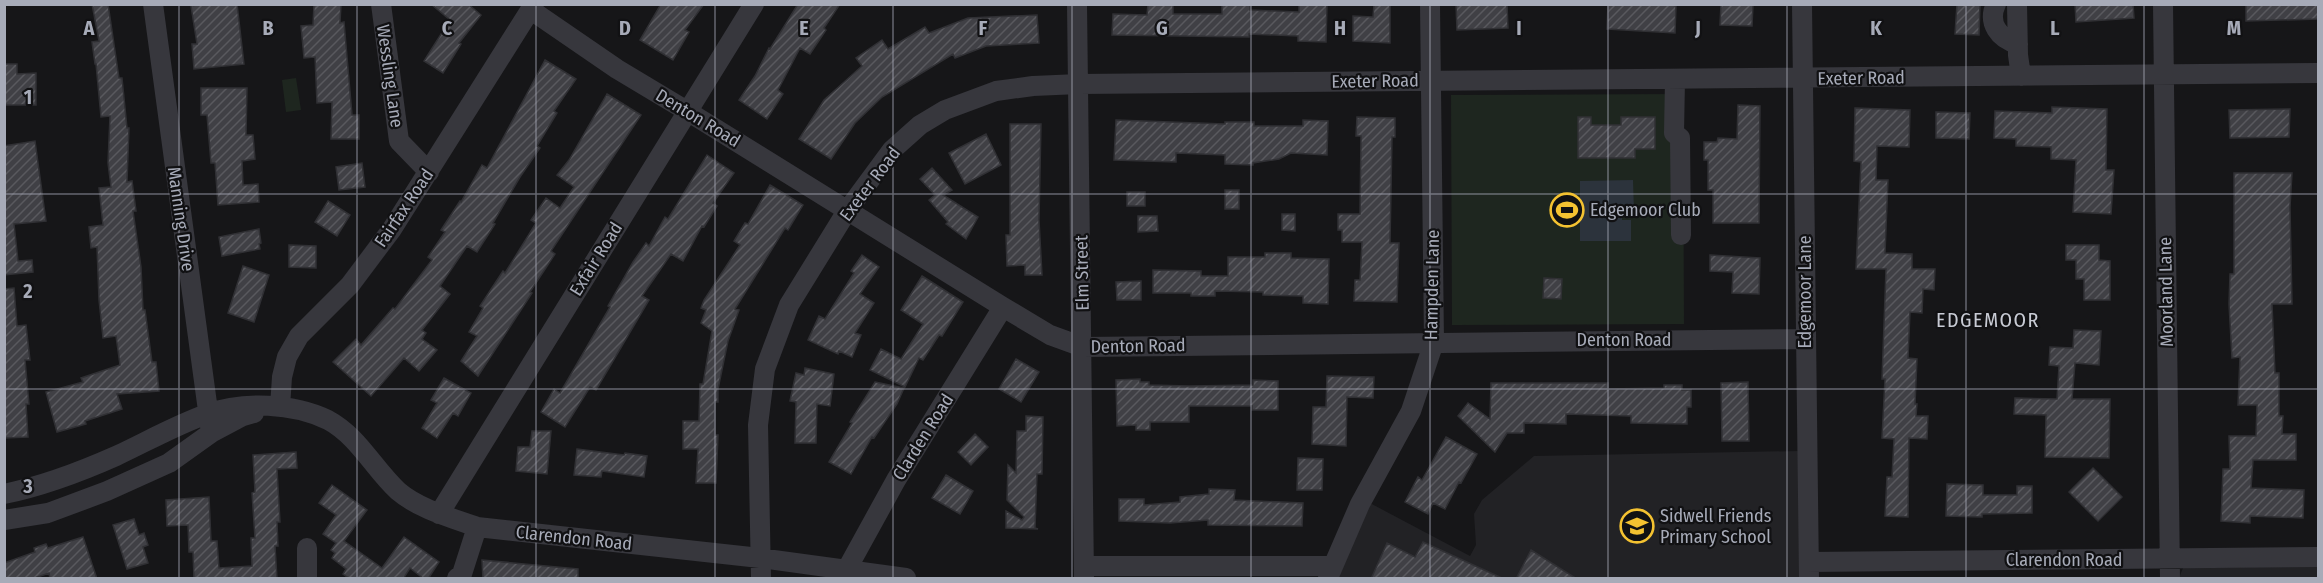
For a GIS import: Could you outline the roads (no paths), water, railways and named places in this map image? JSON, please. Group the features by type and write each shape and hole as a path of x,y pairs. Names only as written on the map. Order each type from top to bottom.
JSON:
{"street":[{"name":"Manning Drive","path":"153,4 209,424"},
{"name":"Wessling Lane","path":"381,4 399,141 429,172"},
{"name":"Exfair Road","path":"439,514 754,4"},
{"name":"Elm Street","path":"1077,4 1085,572"},
{"name":"Hampden Lane","path":"1330,572 1360,504 1410,411 1434,342 1430,4"},
{"name":"Edgemoor Lane","path":"1802,4 1809,570"},
{"path":"1996,4 1992,20 1998,33 2018,44"},
{"path":"2018,4 2021,76"},
{"name":"Moorland Lane","path":"2163,4 2170,569"},
{"name":"Fairfax Road","path":"280,407 284,367 299,336 350,285 392,229 532,7"},
{"name":"Denton Road","path":"532,7 617,69 847,211 1050,335 1083,347 1805,339"},
{"name":"Exeter Road","path":"761,579 758,425 765,369 789,305 847,211 892,150 920,125 945,110 996,91 1033,86 1079,84 2319,72"},
{"path":"1675,80 1674,133 1680,138 1681,235"},
{"name":"Clarden Road","path":"847,569 896,480 1003,307"},
{"path":"4,494 32,489 209,424 240,407 280,407"},
{"name":"Clarendon Road","path":"280,407 308,412 330,421 356,442 399,492 439,514 477,527 760,558 906,579"},
{"path":"4,520 48,513 107,491 169,463 209,424"},
{"path":"457,579 462,574 477,527"},
{"path":"307,548 308,579"},
{"name":"Clarendon Road","path":"1809,570 2170,569 2319,557"},
{"path":"1085,572 1330,572"}],"place":[{"name":"Edgemoor Club","path":"1567,210"},
{"name":"Sidwell Friends Primary School","path":"1637,526"}],"district":[{"name":"EDGEMOOR","path":"1988,320"}]}
